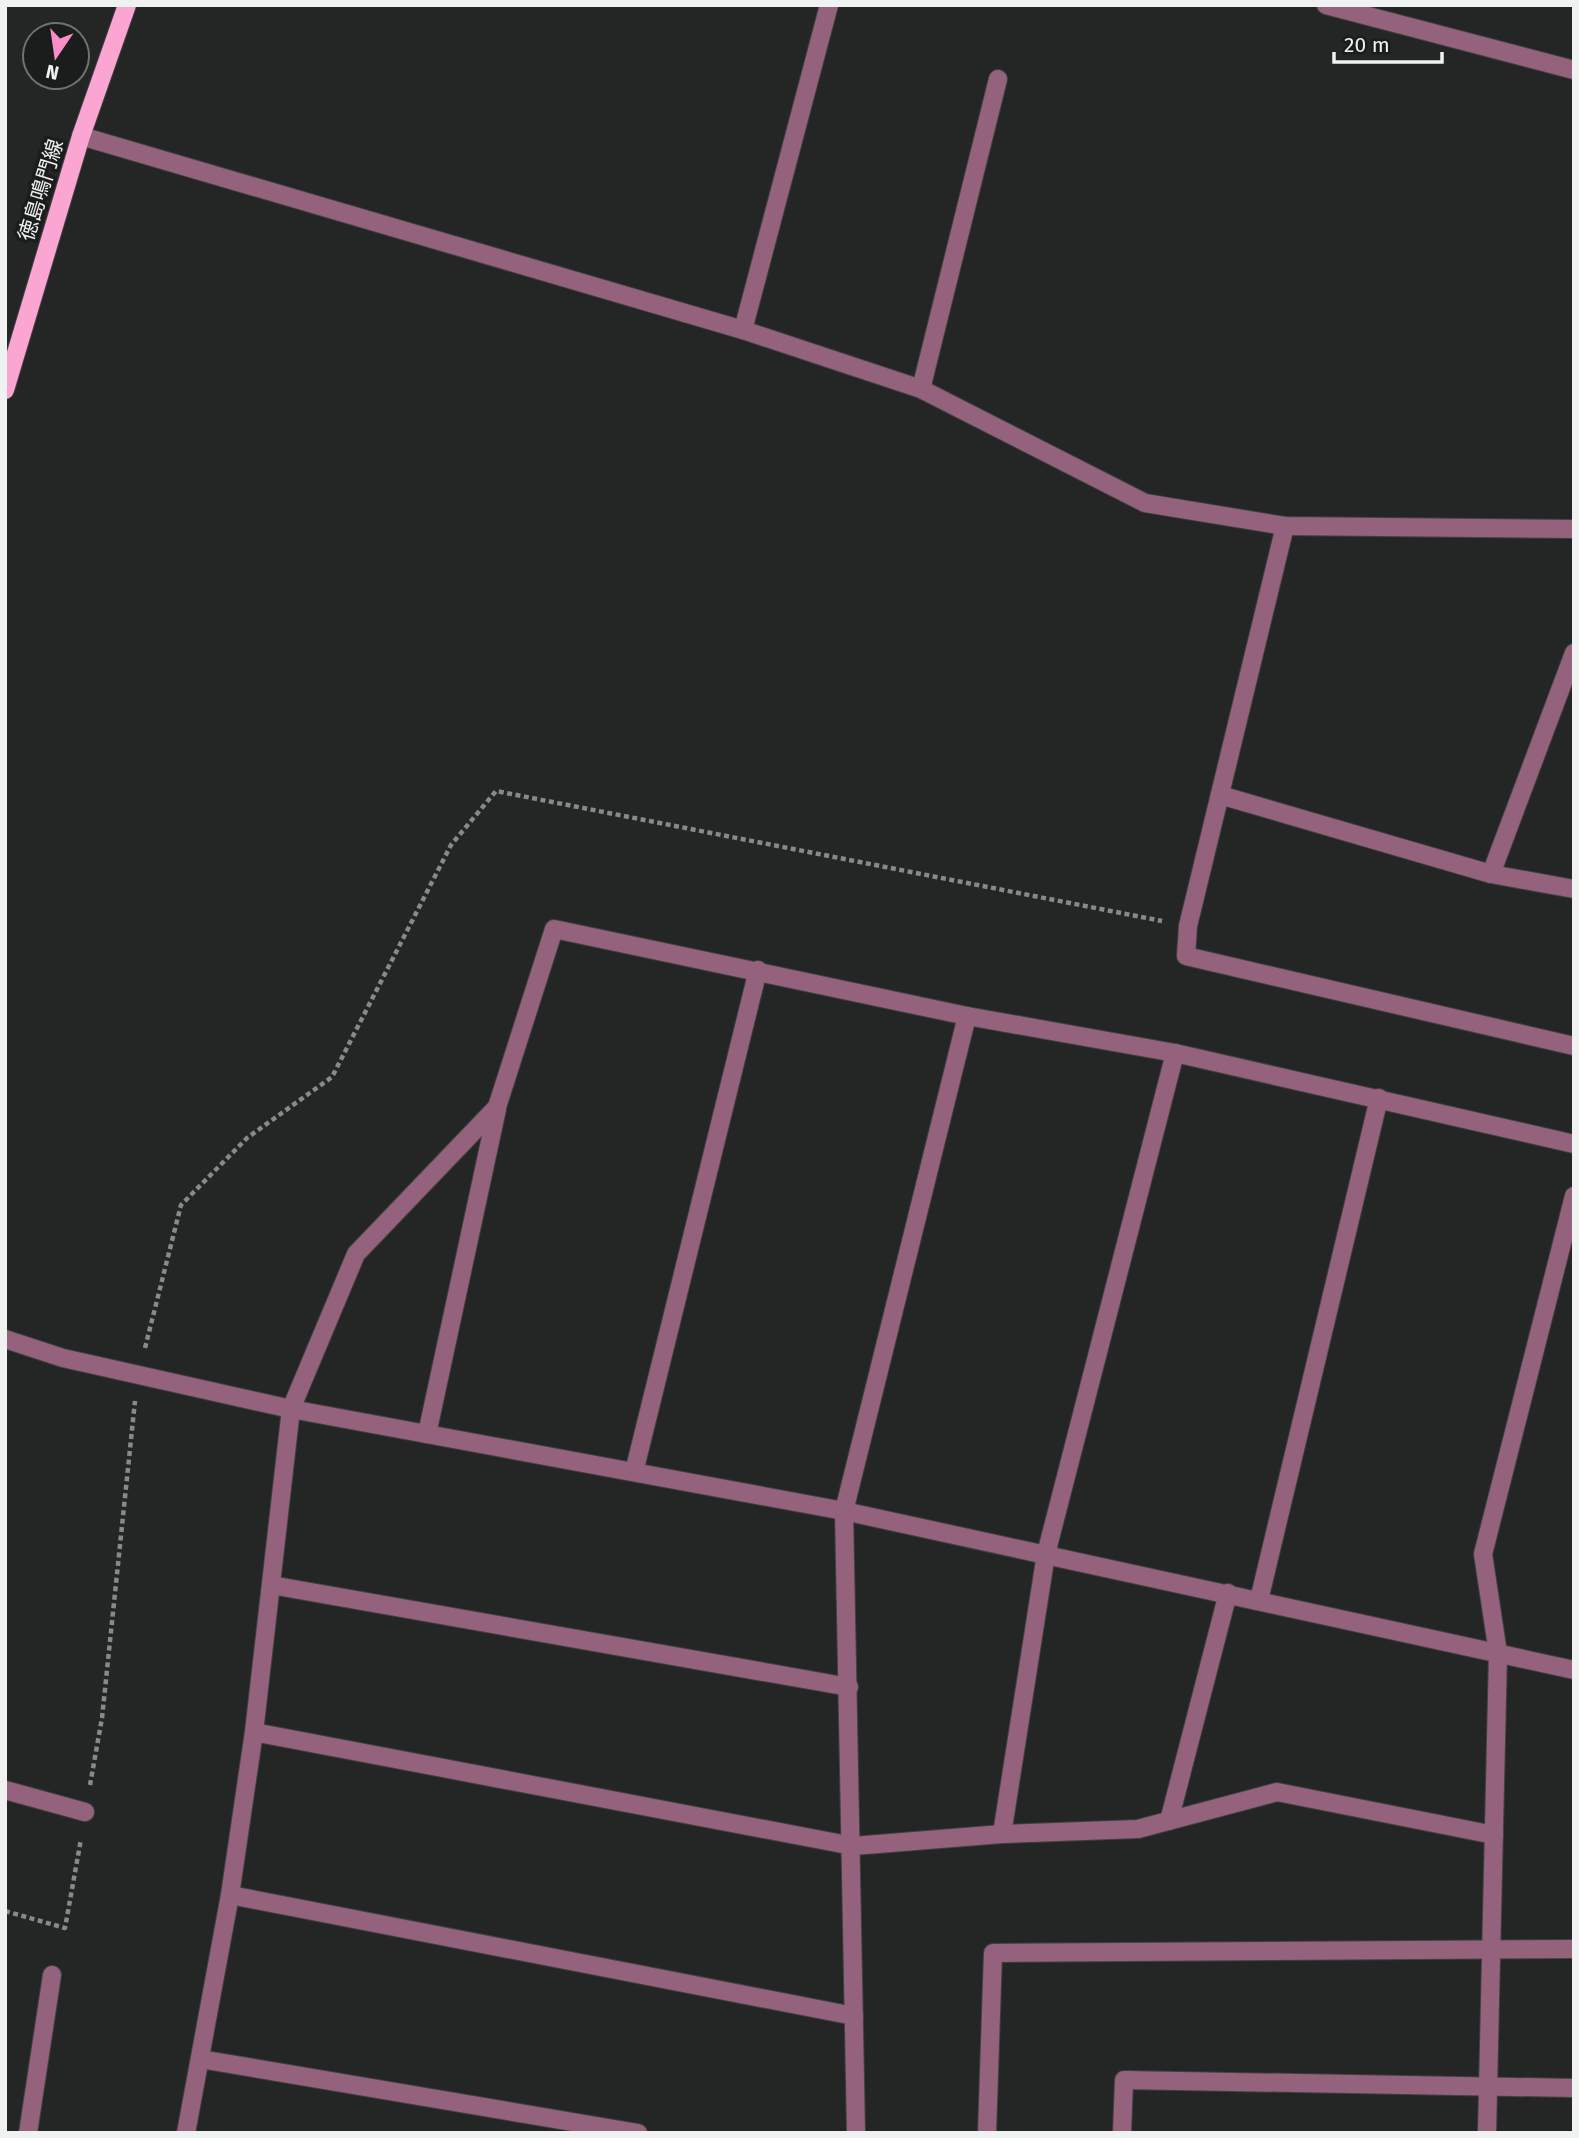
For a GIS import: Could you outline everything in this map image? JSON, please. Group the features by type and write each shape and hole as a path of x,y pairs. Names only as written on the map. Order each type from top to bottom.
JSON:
{"main road":[{"name":"徳島鳴門線","path":"5,390 82,136 127,5"}],"street":[{"path":"743,330 829,5"},
{"path":"1326,5 1574,70"},
{"path":"921,389 998,79"},
{"path":"82,136 743,330 921,389 1145,503 1285,526 1574,529"},
{"path":"1285,526 1188,926 1186,956 1574,1046"},
{"path":"1492,874 1574,653"},
{"path":"1220,795 1492,874 1574,889"},
{"path":"427,1434 497,1107 554,929 967,1016 1175,1052 1574,1144"},
{"path":"634,1472 758,970"},
{"path":"856,2133 853,1846 844,1511 967,1016"},
{"path":"1002,1834 1046,1554 1175,1052"},
{"path":"1259,1600 1379,1098"},
{"path":"186,2133 230,1895 254,1732 291,1409 356,1254 497,1107"},
{"path":"1487,2133 1498,1653 1483,1554 1574,1196"},
{"path":"5,1339 63,1358 291,1409 844,1511 1574,1670"},
{"path":"271,1585 849,1687"},
{"path":"1169,1821 1228,1593"},
{"path":"254,1732 853,1846 1002,1834 1138,1829 1277,1792 1494,1835"},
{"path":"5,1790 85,1812"},
{"path":"230,1895 854,2016"},
{"path":"987,2133 993,1953 1574,1949"},
{"path":"28,2133 52,1975"},
{"path":"200,2059 638,2133"},
{"path":"1122,2133 1124,2080 1574,2088"}]}
